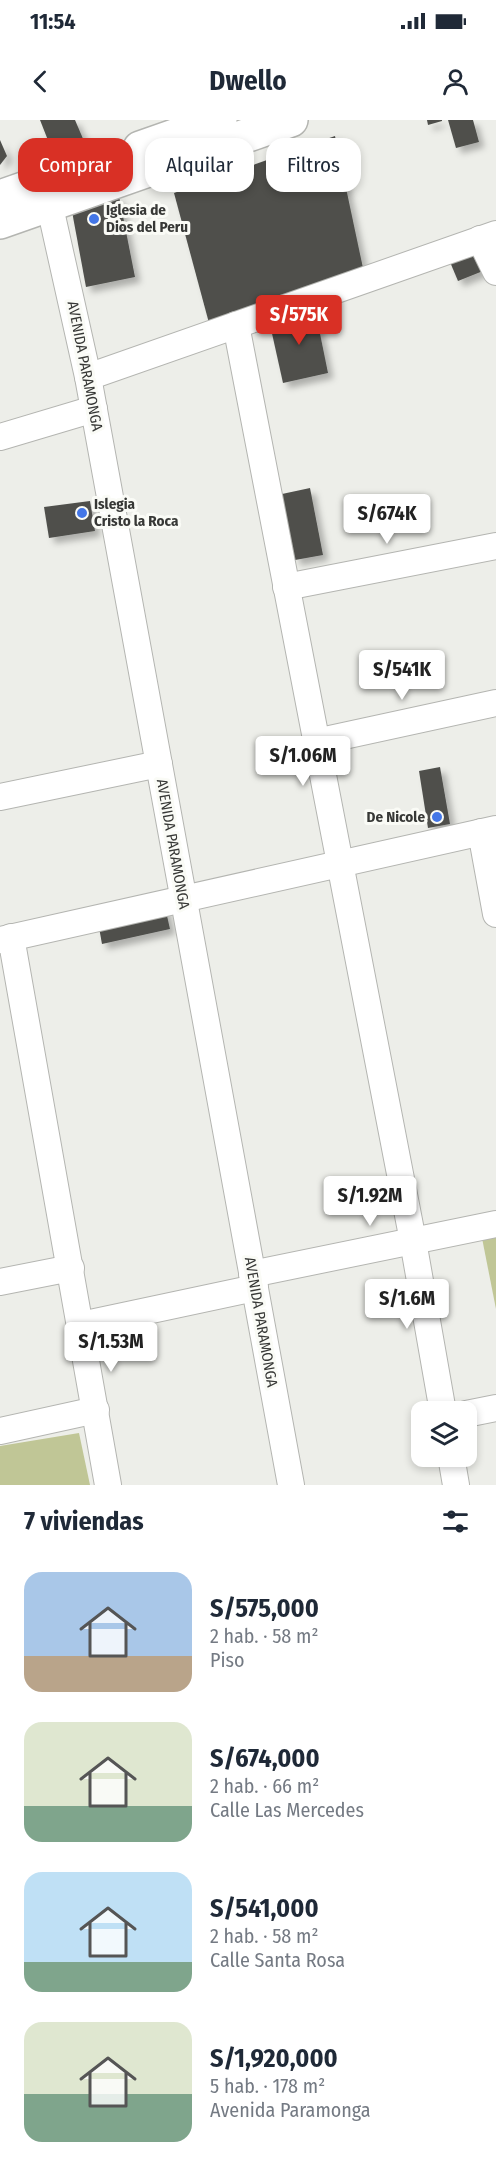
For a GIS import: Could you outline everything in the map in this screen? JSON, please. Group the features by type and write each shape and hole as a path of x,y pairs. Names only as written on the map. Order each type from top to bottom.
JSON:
{"street":[{"path":"0,222 47,193 220,120"},
{"path":"0,197 47,193 291,120"},
{"name":"AVENIDA PARAMONGA","path":"47,193 88,377 291,1485"},
{"path":"88,377 488,237 496,273"},
{"path":"236,325 413,1241 441,1401"},
{"path":"0,437 94,409"},
{"path":"286,587 496,546"},
{"path":"316,741 496,703"},
{"path":"0,797 159,764"},
{"path":"108,1485 71,1268 6,939 489,831 496,914"},
{"path":"81,1325 413,1241 496,1224"},
{"path":"0,1282 71,1268"},
{"path":"477,1411 496,1408"},
{"path":"0,1431 96,1410"},
{"path":"453,1467 456,1485"}],"green space":[{"path":"496,1230 496,1309 481,1233"},
{"path":"79,1433 90,1485 0,1485 0,1446"}],"building":[{"path":"40,120 75,120 83,138 47,138"},
{"path":"427,120 442,120 442,121 428,125"},
{"path":"448,120 473,120 479,142 456,148"},
{"path":"0,140 7,156 0,165"},
{"path":"266,160 266,192 347,192 363,268 209,323 174,193 254,192 254,165"},
{"path":"119,196 135,277 86,287 71,206"},
{"path":"480,250 488,269 458,281 450,262"},
{"path":"315,309 328,373 283,383 269,320"},
{"path":"310,488 323,555 295,560 282,494"},
{"path":"90,501 95,531 49,538 44,507"},
{"path":"440,767 450,824 428,828 419,771"},
{"path":"165,907 170,929 102,944 98,922"}],"place":[{"name":"Iglesia de Dios del Peru","path":"94,219"},
{"name":"Islegia Cristo la Roca","path":"82,513"},
{"name":"De Nicole","path":"437,817"}]}
